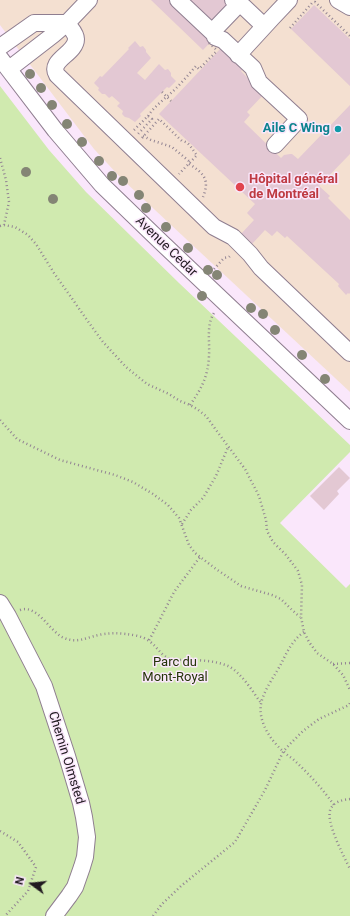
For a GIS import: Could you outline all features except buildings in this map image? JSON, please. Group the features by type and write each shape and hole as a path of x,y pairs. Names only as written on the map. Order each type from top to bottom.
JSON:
{"street":[{"path":"178,0 212,32 239,3 264,26"},
{"path":"212,18 229,0"},
{"path":"238,55 289,0"},
{"path":"338,0 350,7"},
{"path":"2,58 53,35 84,6"},
{"path":"2,58 50,23 67,23"},
{"path":"67,23 76,38 72,48 55,66 54,70 57,75 214,227 233,237 250,254 261,268 350,353"},
{"path":"215,45 223,40 252,68 260,82 299,119 275,145"},
{"name":"Avenue Cedar","path":"2,58 55,130 102,185 350,421"},
{"name":"Chemin Olmsted","path":"4,609 44,686 81,803 86,826 87,837 85,857 79,876 69,896 54,916"}],"path":[{"path":"290,28 314,1 350,36"},
{"path":"129,126 134,131 151,111 196,66 199,69 215,45"},
{"path":"162,92 171,101"},
{"path":"143,129 152,119 148,116"},
{"path":"138,142 159,119 182,141 185,141 191,146 197,155 176,178"},
{"path":"143,136 172,147 200,171 206,181 206,190 201,200"},
{"path":"0,158 8,192 8,208 4,225"},
{"path":"0,226 4,225 20,229 36,244 88,322 126,368 146,384 190,405 206,416 245,469 259,496 266,520 267,530 273,542 286,555 298,571 302,585 301,617 304,632 309,642 317,653 333,664 344,675 350,690"},
{"path":"214,269 224,258 228,257"},
{"path":"190,405 203,386 207,375 209,330 214,313"},
{"path":"0,420 17,439 60,460 115,475 133,482 153,494 168,506 179,518 189,545 195,553 241,586 281,599 301,617"},
{"path":"182,524 191,510 203,498 216,476 228,447"},
{"path":"148,640 174,592 200,557"},
{"path":"4,609 29,609 35,612 61,636 68,640 77,641 103,634 114,633 138,637 148,640 162,655 173,660 209,661 229,667 240,676 261,703"},
{"path":"304,632 294,640 266,690 261,703 261,711 267,731 274,741 283,752 293,759 323,790 334,805"},
{"path":"333,664 350,663"},
{"path":"153,916 162,904 181,886 235,842 265,790 283,752 303,730 319,719 349,705 350,703"},
{"path":"350,799 337,802 331,808 330,812 330,819 338,844 350,869"},
{"path":"0,831 18,842 36,867 28,891 5,916"}],"shaded area":[{"name":"Hôpital général de Montréal","path":"0,0 350,0 350,392 140,196 94,149 0,25"}],"green space":[{"name":"Parc du Mont-Royal","path":"0,86 49,150 86,192 179,283 350,445 350,452 280,523 346,588 350,584 350,916 0,916"}],"place":[{"name":"Aile C Wing","path":"338,129"},
{"name":"Hôpital général de Montréal","path":"240,187"}]}
